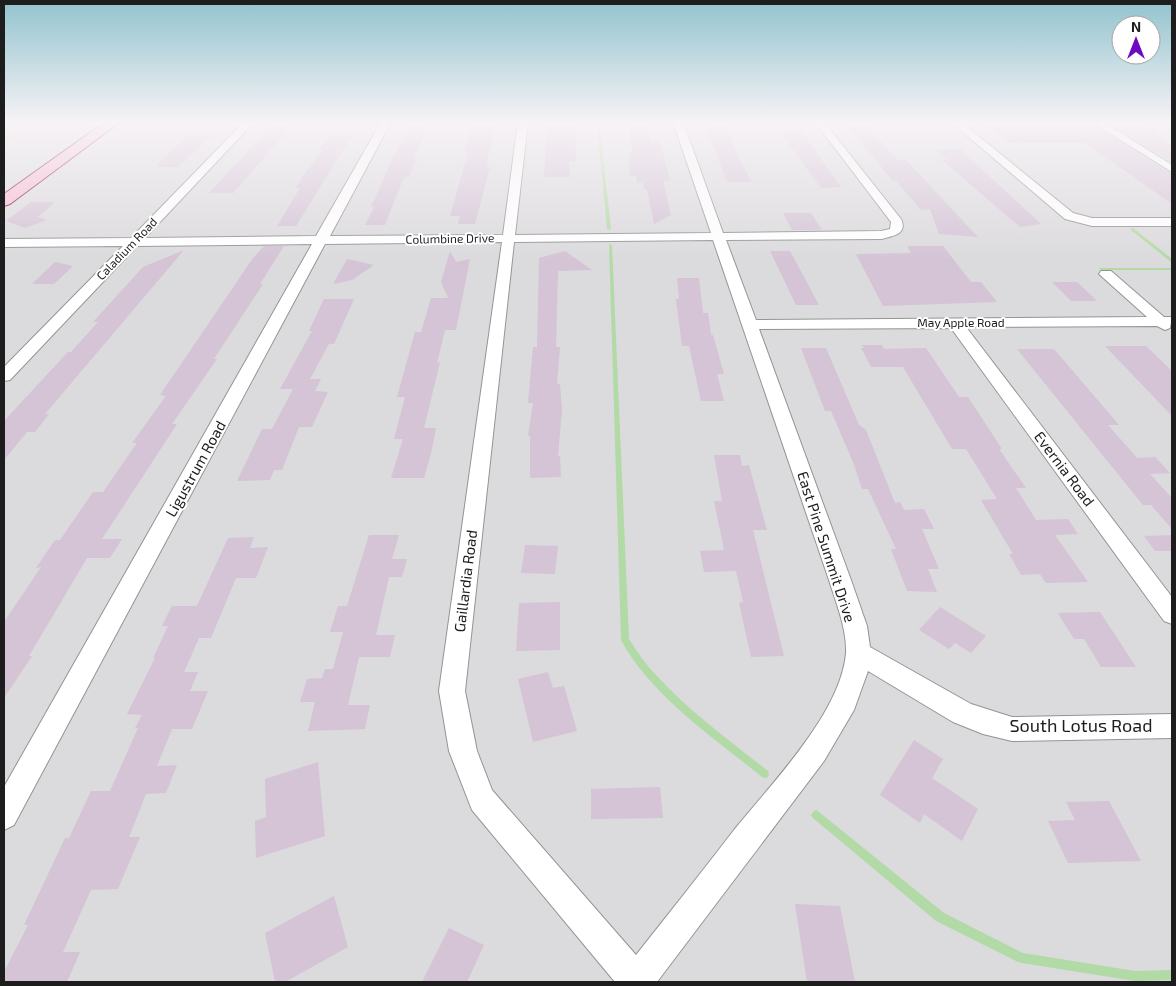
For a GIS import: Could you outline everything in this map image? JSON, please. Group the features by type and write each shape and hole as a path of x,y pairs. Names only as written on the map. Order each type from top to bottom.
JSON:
{"main road":[{"path":"4,201 50,168"}],"street":[{"name":"Caladium Road","path":"4,376 206,168"},
{"name":"Ligustrum Road","path":"4,815 361,168"},
{"name":"Gaillardia Road","path":"517,168 452,691 463,751 482,800 637,982"},
{"name":"East Pine Summit Drive","path":"637,982 812,754 842,708 853,677 858,654 852,618 840,580 694,168"},
{"name":"Columbine Drive","path":"4,243 882,235 896,230 898,222 855,168"},
{"path":"1010,168 1063,212 1080,220 1103,223 1172,222"},
{"path":"1106,274 1168,324"},
{"name":"May Apple Road","path":"750,325 955,323 1168,324"},
{"name":"Evernia Road","path":"955,323 1172,614"},
{"name":"South Lotus Road","path":"858,654 962,713 982,722 1012,729 1172,726"}],"shaded area":[{"path":"4,168 1172,168 1172,982 4,982"}],"building":[{"path":"232,168 255,168 233,193 209,193"},
{"path":"309,168 332,168 296,226 277,226 300,188 295,188 303,178 301,178"},
{"path":"388,168 413,168 409,177 404,177 385,225 365,225 374,207 371,207"},
{"path":"464,168 490,168 475,224 458,224 460,216 450,216"},
{"path":"545,168 569,168 570,177 544,177"},
{"path":"630,168 667,168 670,181 663,181 671,215 654,224 647,189 644,189 643,183 637,183 636,176 630,176"},
{"path":"722,168 744,168 751,182 727,182"},
{"path":"806,168 828,168 841,187 821,188"},
{"path":"882,168 913,168 978,237 939,234 930,209 921,210 896,181 893,181"},
{"path":"951,168 981,168 1041,224 1020,227"},
{"path":"1121,168 1163,168 1172,174 1172,204"},
{"path":"31,202 55,202 38,217 47,220 25,228 6,221"},
{"path":"783,213 811,213 822,230 792,230"},
{"path":"264,246 284,246 260,284 263,284 214,359 217,359 172,424 177,424 102,539 122,539 110,558 87,558 29,656 32,656 4,698 4,622 41,567 36,568 55,540 60,540 93,492 103,492 137,443 132,443 166,396 160,395 253,258"},
{"path":"907,246 943,246 971,282 981,282 997,302 883,306 856,254 911,253"},
{"path":"184,250 45,414 49,414 35,432 27,432 4,460 4,421 68,352 71,352 98,322 93,322 143,267"},
{"path":"450,251 456,262 470,259 456,330 445,330 437,363 440,362 424,428 436,428 431,453 424,478 391,478 403,439 394,439 405,397 397,397 415,332 421,332 431,298 448,298 441,282"},
{"path":"565,251 592,270 558,271 556,347 560,347 557,384 560,384 562,410 558,456 560,456 561,477 530,478 530,436 528,436 533,403 528,403 533,347 537,347 539,258"},
{"path":"770,251 790,251 819,305 796,305"},
{"path":"347,259 374,265 352,280 333,284"},
{"path":"55,262 73,266 54,284 32,284"},
{"path":"677,278 699,278 703,313 708,313 711,335 713,335 724,374 717,374 724,401 701,401 689,346 682,346 676,299 679,299"},
{"path":"1052,282 1077,282 1097,301 1071,301"},
{"path":"324,299 354,299 334,344 329,344 310,379 321,379 315,391 328,392 312,427 299,427 282,470 274,470 270,480 237,481 262,429 272,429 293,389 280,389 312,331 309,331"},
{"path":"862,345 882,345 884,349 926,348 959,397 968,397 1002,449 999,449 1026,488 1016,488 1036,520 1068,519 1078,534 1055,535 1088,582 1046,583 1040,574 1021,575 1009,554 1013,554 981,500 997,499 966,449 952,449 903,367 871,367 861,348 864,348"},
{"path":"1105,346 1146,346 1172,371 1172,416"},
{"path":"801,348 826,348 859,425 866,430 895,503 900,502 904,510 924,509 934,529 922,529 939,569 928,569 937,592 907,591 891,549 896,549 868,489 862,489 853,462 831,411 825,411"},
{"path":"1017,349 1054,349 1119,425 1108,425 1137,458 1155,457 1170,473 1150,474 1172,498 1172,529 1151,505 1143,505"},
{"path":"714,455 740,455 742,466 749,465 767,530 753,530 784,656 751,657 739,603 743,602 736,571 704,572 700,551 724,550 714,501 722,501"},
{"path":"369,535 399,535 392,559 407,559 402,577 389,577 376,635 395,635 390,657 359,657 348,705 370,705 365,729 308,731 315,702 300,702 307,679 322,678 325,669 333,669 343,632 330,632 338,606 347,606"},
{"path":"1172,535 1172,551 1155,551 1144,536"},
{"path":"254,537 250,548 268,547 256,578 236,578 211,638 199,638 184,672 198,672 190,691 208,691 192,729 172,729 157,766 177,765 166,793 146,794 129,837 140,837 118,889 91,890 63,952 80,952 67,982 4,982 4,972 28,925 24,925 65,838 69,838 91,791 110,791 142,715 127,714 155,658 153,658 168,626 162,626 172,606 197,606 228,538"},
{"path":"525,545 558,546 555,574 521,573"},
{"path":"560,602 560,650 516,651 519,603"},
{"path":"940,607 986,636 971,653 955,643 949,649 919,630"},
{"path":"1100,612 1136,667 1101,667 1084,639 1074,639 1058,613"},
{"path":"548,672 553,688 564,686 577,731 533,742 518,679"},
{"path":"914,740 943,759 932,778 978,809 962,841 924,814 920,823 880,795"},
{"path":"318,762 325,836 256,858 255,821 266,817 265,779"},
{"path":"660,787 663,818 591,819 591,789"},
{"path":"1109,801 1141,861 1068,863 1048,821 1075,820 1066,802"},
{"path":"334,896 348,947 285,982 275,982 265,933"},
{"path":"795,904 840,906 855,982 807,982"},
{"path":"449,928 484,945 467,982 422,982"}],"waterway":[{"path":"603,168 609,229"},
{"path":"1132,229 1172,261"},
{"path":"610,245 625,640 638,660 671,696 707,728 765,774"},
{"path":"1101,269 1172,269"},
{"path":"816,815 940,917 1022,958 1135,976 1172,975"}]}
